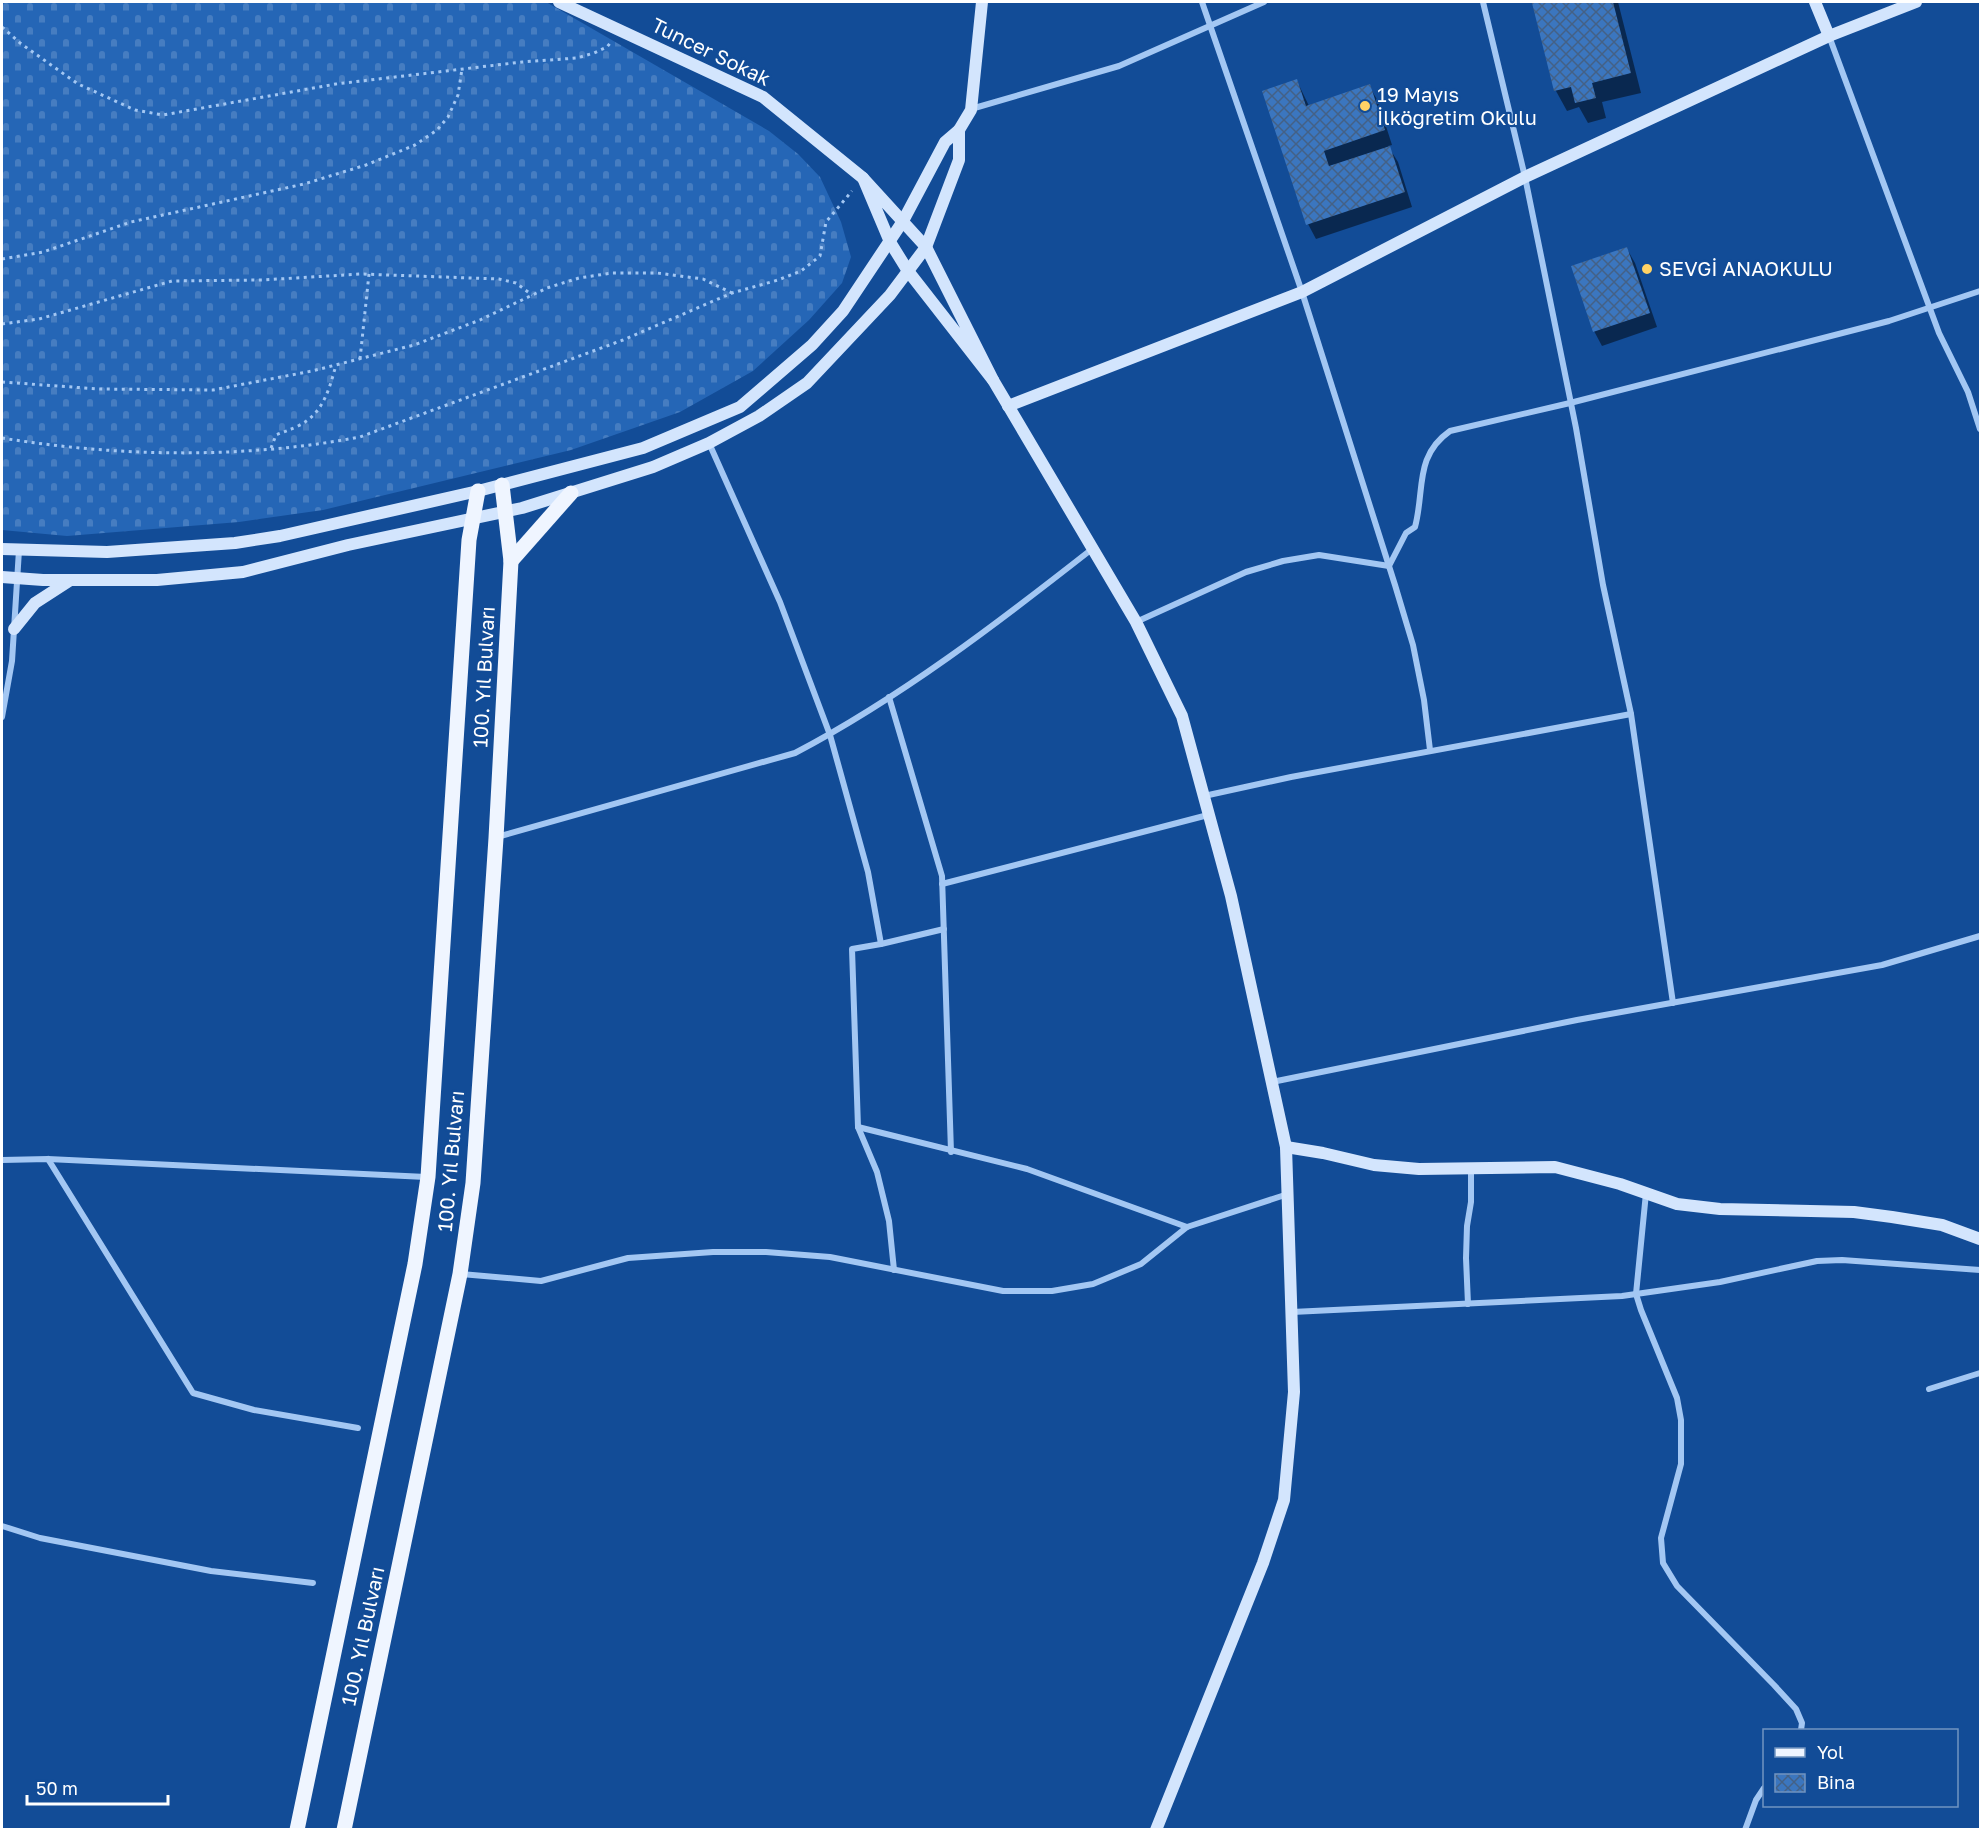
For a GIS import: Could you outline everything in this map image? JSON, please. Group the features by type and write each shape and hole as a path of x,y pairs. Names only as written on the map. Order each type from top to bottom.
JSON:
{"main road":[{"name":"100. Yıl Bulvarı","path":"344,1830 460,1274 473,1183 496,838 511,561 502,485"},
{"name":"100. Yıl Bulvarı","path":"297,1830 415,1264 428,1177 469,540 478,491"},
{"path":"511,561 571,493"}],"street":[{"name":"Tuncer Sokak","path":"560,2 763,97 862,178 926,247 993,380"},
{"path":"2,549 107,552 236,543 324,528 643,448 740,407 812,345 843,311 903,221 945,142 959,130 971,110 982,2"},
{"path":"1202,2 1302,292 1389,566 1413,645 1424,700 1430,750"},
{"path":"971,110 1119,66 1264,2"},
{"path":"1483,2 1525,177 1603,585 1631,714 1673,1003"},
{"path":"1815,2 1929,308 1968,392 1980,429"},
{"path":"1008,406 1302,292 1525,177 1829,36 1916,2"},
{"path":"2,577 157,580 243,572 348,545 505,511 571,493 653,467 709,443 759,416 807,383 890,295 926,247 959,160 959,130"},
{"path":"862,178 890,242 908,271 993,380 1136,622 1182,716 1231,896 1286,1147 1294,1392 1284,1500 1263,1563 1156,1830"},
{"path":"1389,566 1406,534 1415,527 1422,473 1428,453 1437,440 1450,431 1570,403 1889,321 1980,291"},
{"path":"709,443 780,602 830,735 868,872 880,944"},
{"path":"496,838 795,753 830,735 889,698 1029,599 1092,549"},
{"path":"2,717 12,661 19,550"},
{"path":"1136,622 1246,572 1283,561 1319,555 1389,566"},
{"path":"14,628 35,603 70,580"},
{"path":"889,698 942,876 951,1152"},
{"path":"1204,796 1430,750 1631,714"},
{"path":"942,884 1209,815"},
{"path":"894,1270 889,1221 877,1172 858,1127 852,949 944,929"},
{"path":"1272,1082 1576,1020 1881,965 1980,936"},
{"path":"858,1127 1026,1169 1187,1227"},
{"path":"1286,1147 1374,1165 1419,1169 1555,1167 1620,1184 1677,1204 1720,1209 1854,1212 1892,1216 1942,1226 1980,1239"},
{"path":"48,1159 193,1393 254,1410 357,1428"},
{"path":"2,1160 48,1159 428,1177"},
{"path":"1468,1304 1466,1258 1467,1226 1471,1202 1471,1168"},
{"path":"460,1274 541,1281 628,1258 713,1252 766,1252 819,1256 1003,1291 1052,1291 1093,1284 1141,1264 1187,1227 1288,1193"},
{"path":"1646,1193 1636,1294 1677,1398 1680,1420 1681,1464 1661,1538 1663,1563 1677,1586 1796,1709 1802,1723 1801,1729"},
{"path":"1292,1312 1636,1294 1720,1282 1817,1261 1842,1260 1980,1270"},
{"path":"1929,1389 1980,1373"},
{"path":"2,1526 40,1538 211,1570 313,1583"},
{"path":"1745,1830 1756,1800 1763,1790"}],"path":[{"path":"2,27 20,43 78,84 135,110 163,115 336,84 556,58 577,58 607,47 620,31"},
{"path":"2,260 44,252 131,222 304,183 366,165 415,145 437,130 448,117 458,95 462,69"},
{"path":"2,438 101,451 179,453 316,445 360,437 623,340 732,293 801,271 820,256 826,222 862,178"},
{"path":"2,382 99,389 213,390 336,364 425,341 480,320 532,295 579,278 612,273 657,273 703,279 732,293"},
{"path":"2,324 39,319 172,281 262,280 369,274 498,279 516,283 532,295"},
{"path":"360,358 369,274"},
{"path":"271,448 276,435 298,426 312,417 322,406 336,364"}],"green space":[{"path":"2,2 546,2 769,131 798,154 820,177 841,222 851,257 842,283 809,320 753,371 680,412 571,450 323,510 239,522 67,536 2,530"}],"building":[{"path":"1613,2 1631,73 1592,83 1596,98 1575,103 1571,87 1554,91 1532,3"},
{"path":"1297,79 1306,106 1370,84 1385,130 1324,151 1329,166 1390,146 1405,192 1306,225 1262,91"},
{"path":"1627,247 1650,313 1593,332 1571,266"}],"place":[{"name":"19 Mayıs İlköğretim Okulu","path":"1365,106"},
{"name":"SEVGİ ANAOKULU","path":"1647,269"}]}
